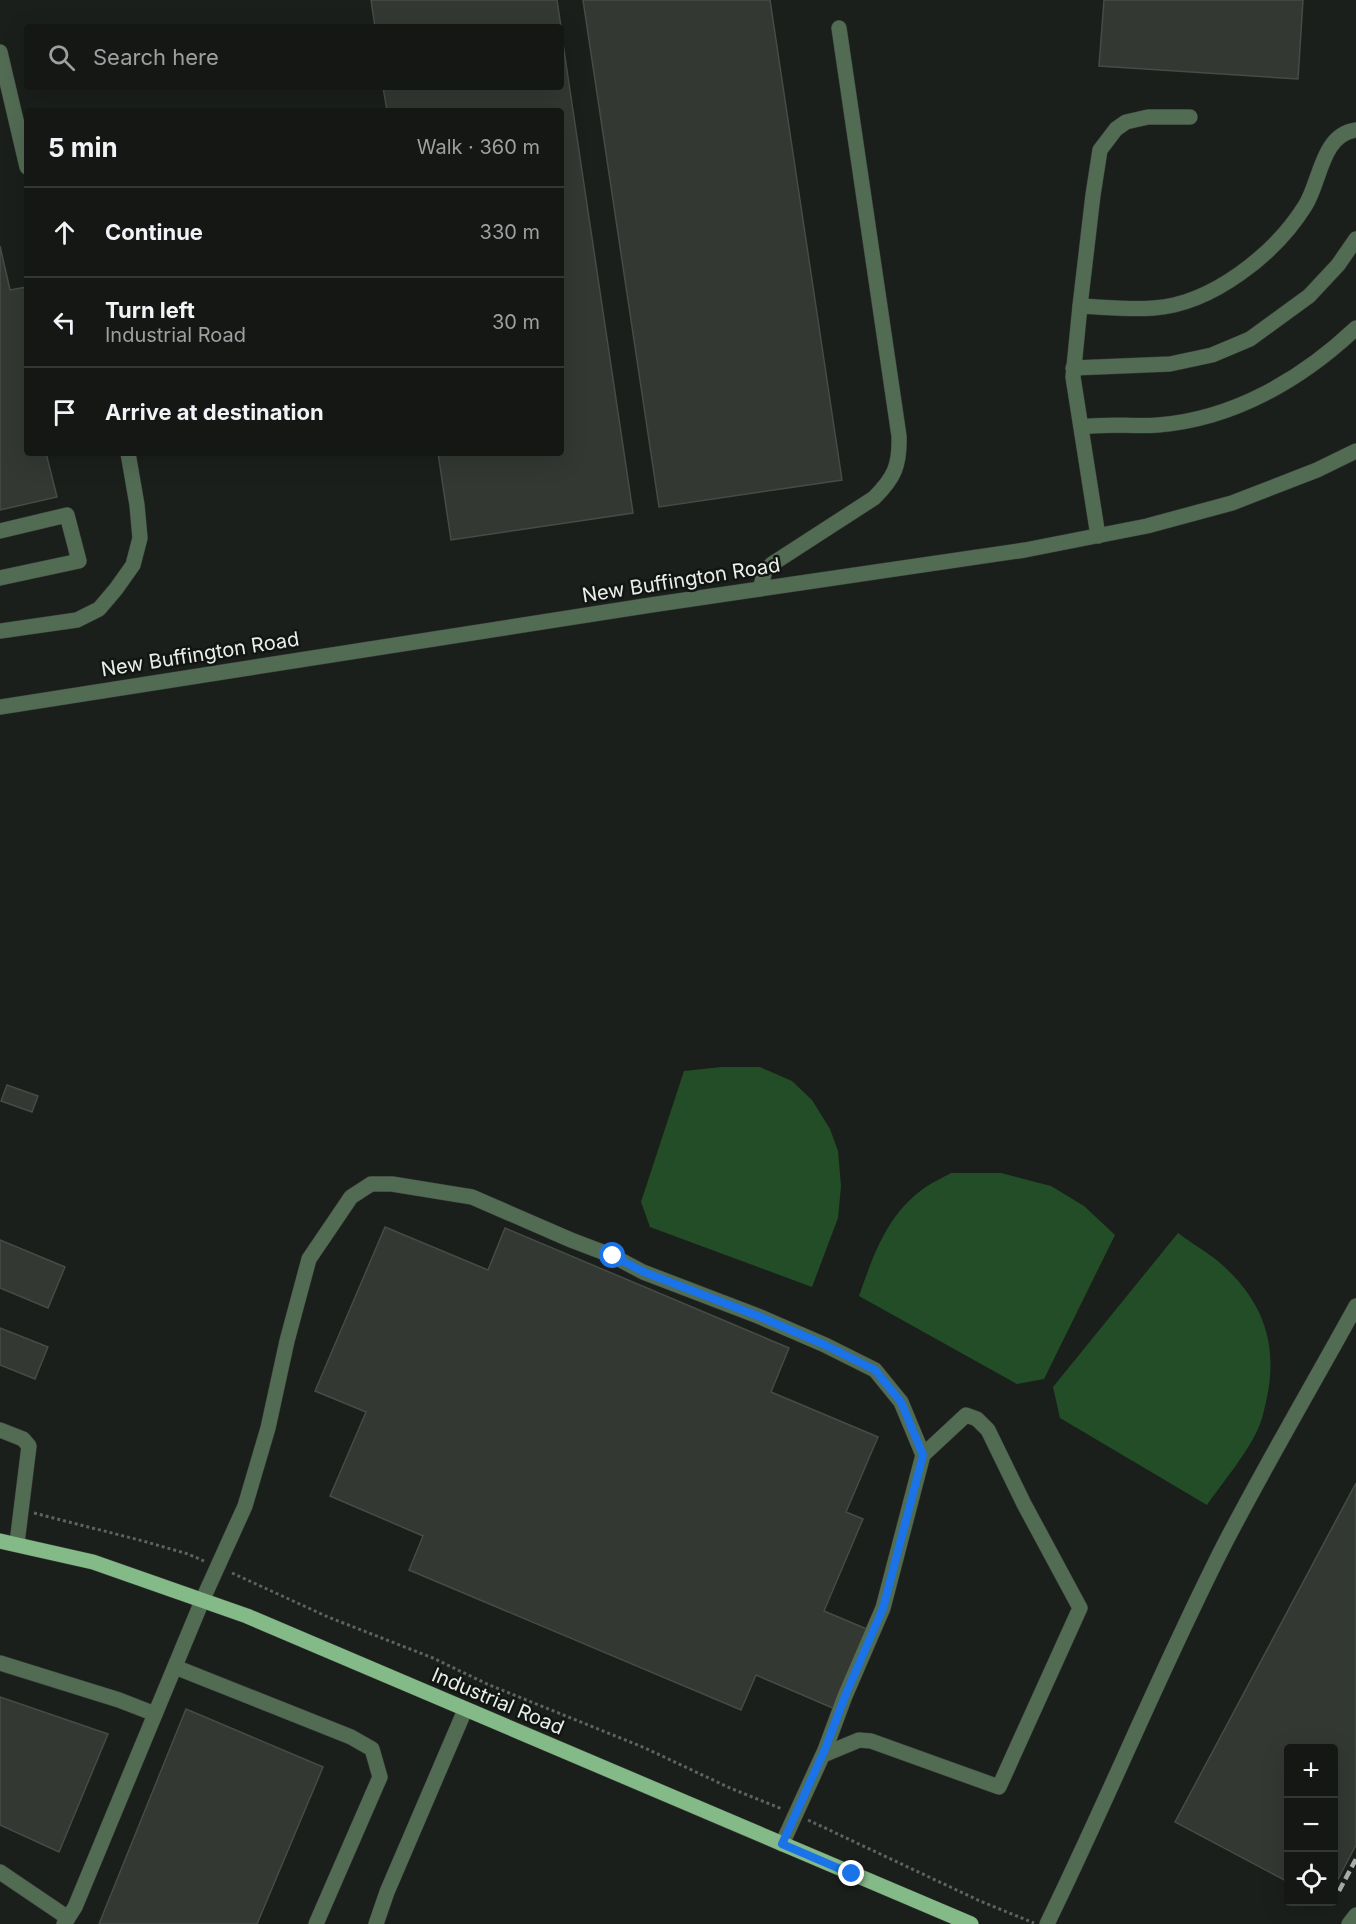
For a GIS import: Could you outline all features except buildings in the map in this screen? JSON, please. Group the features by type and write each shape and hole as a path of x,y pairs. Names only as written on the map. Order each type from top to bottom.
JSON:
{"main road":[{"name":"Industrial Road","path":"0,1540 93,1562 247,1616 971,1924"}],"street":[{"path":"760,589 765,572 772,564 874,498 888,484 900,455 839,28"},
{"path":"0,51 24,154"},
{"path":"1098,536 1073,368 1100,150 1116,129 1126,122 1148,117 1190,117"},
{"path":"1080,306 1156,308 1188,300 1223,285 1269,251 1290,228 1307,204 1332,142 1347,132 1356,130"},
{"path":"1073,368 1170,364 1212,355 1250,339 1309,296 1338,265 1356,238"},
{"path":"1081,427 1104,424 1158,425 1195,419 1230,409 1295,377 1330,352 1356,328"},
{"name":"New Buffington Road","path":"0,707 1024,550 1147,526 1232,503 1317,470 1356,451"},
{"path":"0,631 77,620 99,609 116,589 133,565 140,538 129,456"},
{"path":"0,531 67,516 79,561 0,578"},
{"path":"0,1872 66,1921 75,1907 202,1601 245,1506 268,1428 286,1341 309,1259 351,1197 371,1184 393,1184 472,1197 613,1256 644,1272 758,1316 825,1345 875,1370 901,1402 923,1455"},
{"path":"1047,1924 1092,1832 1131,1740 1225,1545 1356,1306"},
{"path":"782,1844 823,1755 845,1696 883,1608 923,1455 966,1415 977,1419 988,1430 1024,1504 1080,1608 999,1787 871,1741 859,1740 823,1755"},
{"path":"0,1430 24,1439 29,1446 17,1543"},
{"path":"0,1663 119,1700 155,1714"},
{"path":"175,1667 351,1737 372,1749 380,1777 316,1924"},
{"path":"376,1924 387,1892 465,1710"},
{"path":"1349,1924 1356,1915"}],"path":[{"path":"21,1510 53,1516 188,1554 328,1617 433,1658 487,1684 645,1748 730,1788 796,1814 980,1901 1036,1924"}],"green space":[{"path":"722,1067 760,1067 792,1081 812,1100 830,1129 838,1151 841,1186 838,1218 812,1287 650,1227 641,1202 684,1071"},
{"path":"951,1173 1001,1173 1051,1186 1084,1206 1115,1235 1044,1379 1017,1384 859,1296 876,1251 900,1211 923,1189"},
{"path":"1178,1233 1214,1258 1247,1292 1257,1308 1269,1343 1270,1381 1261,1421 1243,1455 1207,1505 1060,1418 1053,1387"}],"railway":[{"path":"1339,1891 1356,1859"}],"route":[{"path":"613,1256 644,1272 758,1316 825,1345 875,1370 901,1402 923,1455 883,1608 825,1749 782,1844 852,1874"}]}
